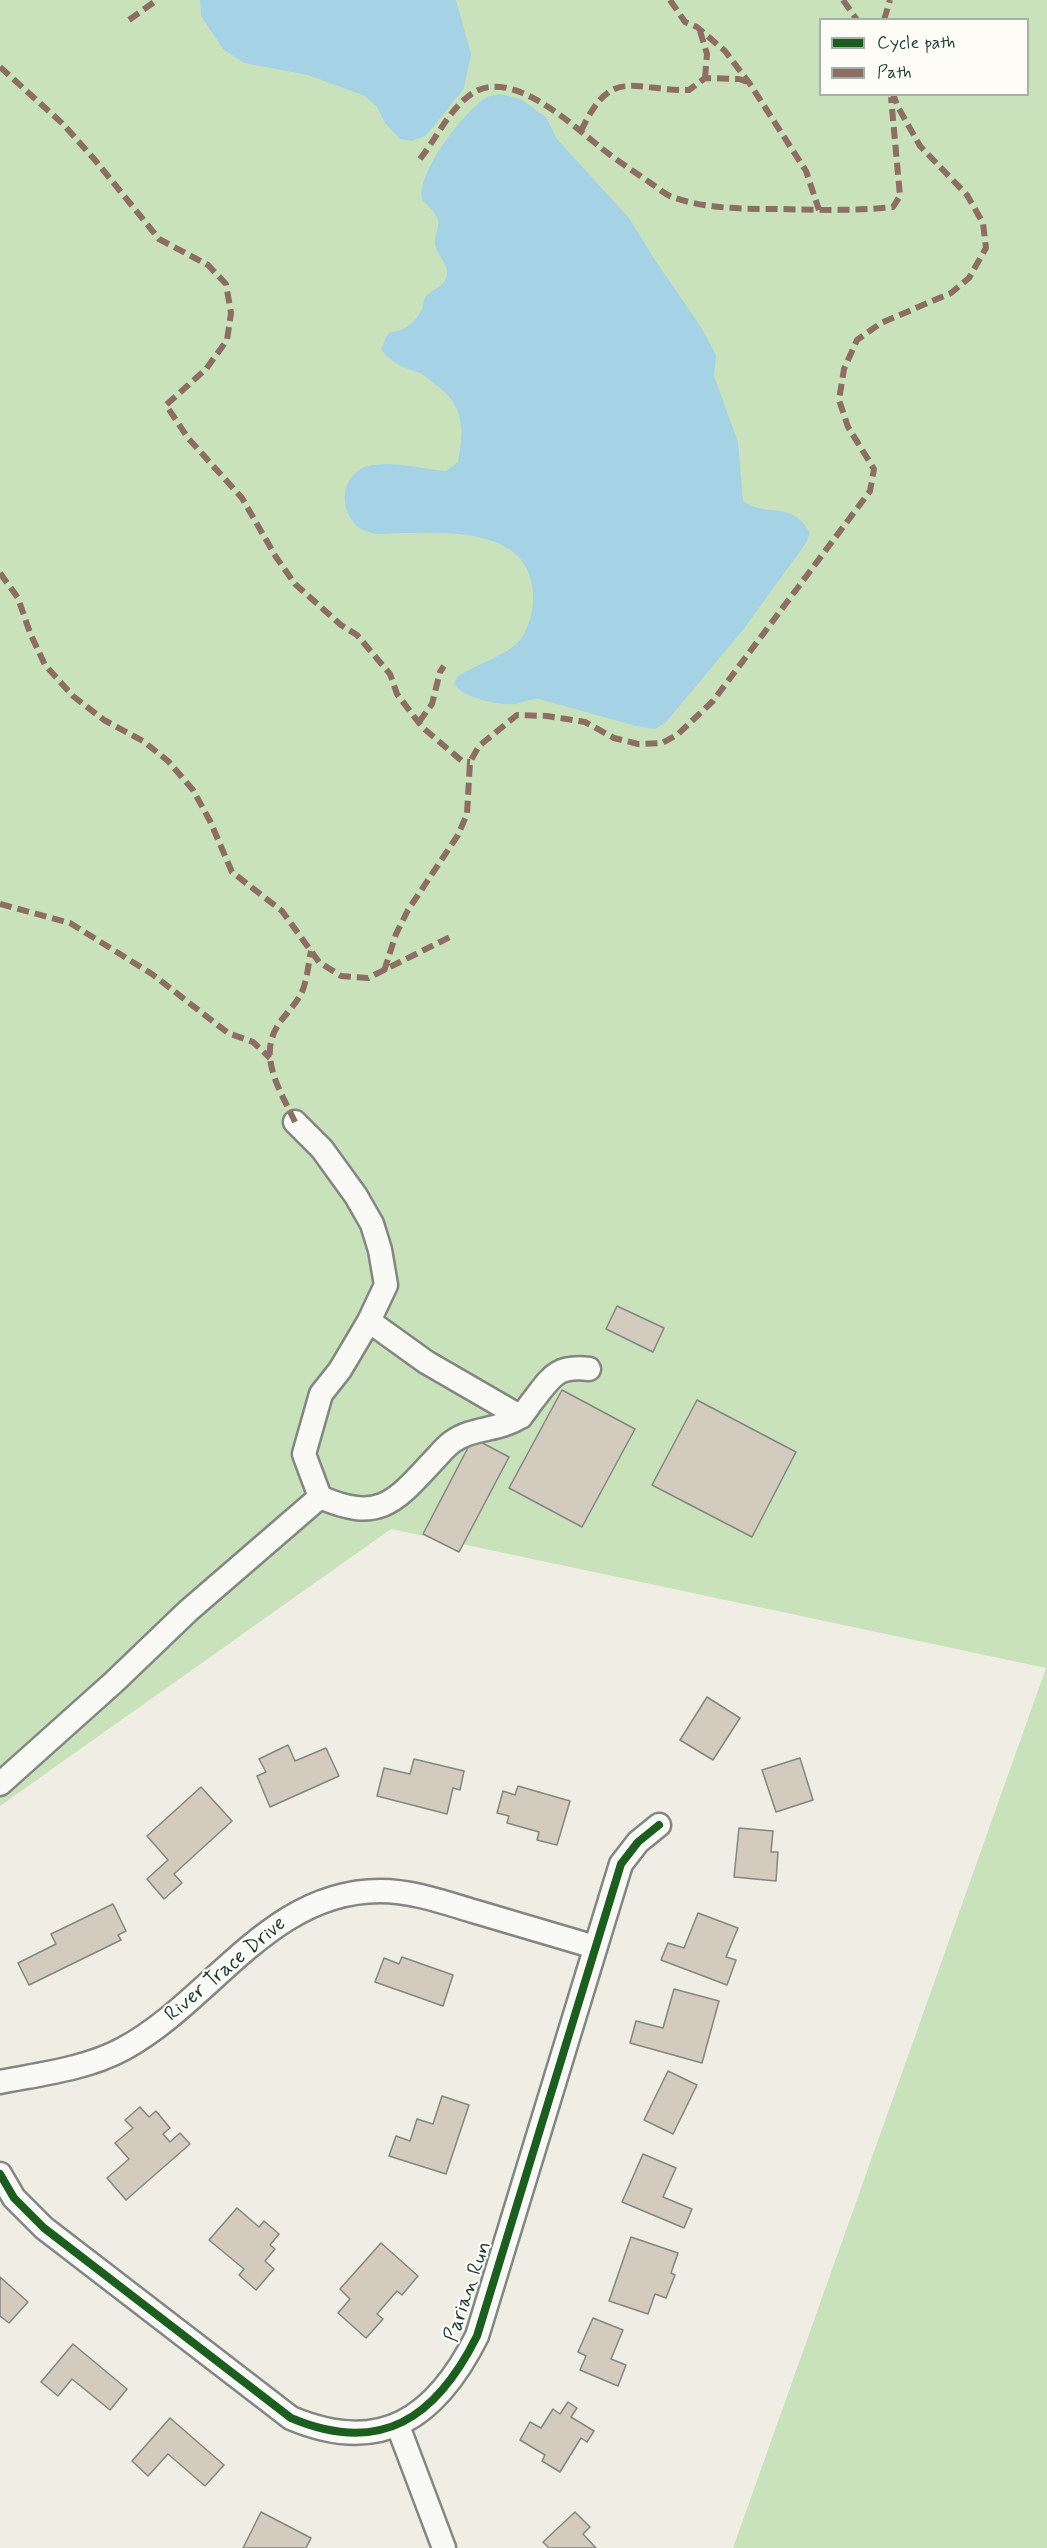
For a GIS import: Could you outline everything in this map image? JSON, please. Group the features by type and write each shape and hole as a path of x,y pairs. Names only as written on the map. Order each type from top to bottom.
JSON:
{"street":[{"path":"295,1122 322,1149 356,1196 372,1224 380,1250 386,1286 369,1321 339,1370 321,1394 304,1454 320,1497 340,1506 386,1505 403,1494 451,1442 471,1431 495,1427 521,1417 556,1373 569,1367 589,1369"},
{"path":"369,1321 426,1362 521,1417"},
{"path":"0,1784 114,1682 188,1611 320,1497"},
{"name":"Parian Run","path":"0,2174 14,2198 44,2228 291,2418 316,2428 344,2433 372,2432 398,2426 423,2408 446,2386 464,2361 477,2336 621,1864 638,1842 659,1825"},
{"name":"River Trace Drive","path":"0,2082 69,2068 107,2057 124,2049 168,2020 276,1924 309,1906 342,1895 380,1891 418,1895 595,1947"},
{"path":"398,2426 444,2548"}],"green space":[{"path":"0,0 1047,0 1047,2548 733,2548 1046,1668 391,1529 0,1806"}],"water":[{"path":"200,0 456,0 471,54 464,88 425,136 412,141 400,139 385,123 377,107 365,96 308,75 244,63 223,49 201,16"},
{"path":"501,94 520,99 546,117 557,139 629,218 701,327 716,355 714,376 738,442 743,501 762,509 795,516 810,533 806,543 743,630 666,722 655,729 636,726 539,699 516,704 492,702 473,697 459,689 454,684 457,677 508,650 523,636 529,623 533,602 528,571 515,554 496,543 473,536 447,533 374,534 361,529 353,521 345,502 345,493 353,475 372,465 390,464 446,471 458,462 461,429 460,419 452,401 445,392 426,377 398,364 381,349 390,332 405,328 413,322 422,309 426,296 446,278 447,268 435,244 437,217 422,199 422,187 434,159 455,128 477,104 487,97"}],"building":[{"path":"617,1306 664,1328 653,1352 606,1329"},
{"path":"562,1390 635,1429 582,1527 509,1488"},
{"path":"697,1400 796,1452 752,1537 652,1485"},
{"path":"473,1438 509,1457 459,1552 423,1534"},
{"path":"707,1697 740,1718 713,1760 680,1740"},
{"path":"288,1745 295,1761 326,1748 339,1776 270,1807 257,1776 266,1772 259,1759"},
{"path":"800,1758 813,1800 776,1812 762,1770"},
{"path":"414,1759 464,1771 460,1790 453,1788 447,1814 377,1796 384,1768 410,1774"},
{"path":"518,1786 570,1801 557,1845 537,1840 539,1832 507,1823 509,1816 497,1813 503,1791 515,1795"},
{"path":"201,1787 232,1821 174,1874 182,1883 164,1899 147,1879 168,1860 147,1836"},
{"path":"739,1828 773,1831 771,1852 778,1852 776,1881 734,1877"},
{"path":"113,1904 126,1931 118,1935 121,1940 29,1985 18,1963 56,1944 51,1934"},
{"path":"698,1913 738,1928 726,1957 736,1960 727,1985 661,1960 668,1943 684,1948"},
{"path":"402,1957 453,1975 443,2006 375,1982 384,1958 399,1964"},
{"path":"674,1989 719,2001 702,2063 630,2043 636,2021 663,2028"},
{"path":"668,2071 697,2085 673,2134 644,2120"},
{"path":"442,2096 469,2105 446,2174 389,2156 396,2136 410,2141 417,2119 433,2124"},
{"path":"140,2107 149,2117 156,2111 170,2128 163,2134 170,2142 180,2133 190,2144 126,2200 107,2178 129,2159 115,2143 133,2128 125,2120"},
{"path":"643,2154 676,2168 663,2197 692,2209 684,2228 622,2202"},
{"path":"237,2208 259,2227 264,2221 279,2234 270,2245 275,2249 265,2261 274,2269 256,2290 239,2275 244,2269 209,2240"},
{"path":"631,2237 678,2253 671,2273 675,2275 666,2298 655,2294 648,2314 609,2301"},
{"path":"381,2243 418,2276 402,2295 397,2291 377,2314 383,2319 366,2338 338,2313 350,2299 340,2289"},
{"path":"0,2277 28,2302 9,2323 0,2316"},
{"path":"593,2318 623,2330 611,2359 626,2365 618,2386 580,2370 586,2356 578,2352"},
{"path":"73,2344 127,2389 110,2410 72,2379 58,2396 41,2382"},
{"path":"568,2402 577,2408 571,2417 594,2431 587,2442 581,2438 560,2472 542,2461 545,2455 520,2440 530,2422 541,2428 553,2409 560,2414"},
{"path":"170,2418 224,2465 205,2486 168,2454 148,2476 132,2461"},
{"path":"261,2512 311,2538 306,2548 243,2548"},
{"path":"575,2512 590,2527 583,2534 596,2548 549,2548 543,2542"}],"marked path":[{"path":"129,20 157,0"},
{"path":"670,0 685,22 697,27 725,51 750,84 806,171 819,210"},
{"path":"843,0 856,18"},
{"path":"885,18 890,0"},
{"path":"700,31 707,54 705,78"},
{"path":"0,67 63,124 159,239 208,265 226,284 231,313 227,340 206,369 166,405 188,438 242,498 276,557 295,584 341,625 357,635 390,674 397,694 422,727 462,761 470,762"},
{"path":"581,131 592,110 603,97 614,89 638,86 689,90 705,78 739,79 748,82"},
{"path":"420,159 462,101 486,88 503,87 521,92 539,101 606,152 675,198 700,204 740,208 836,210 893,207 900,196 891,97"},
{"path":"384,971 396,934 408,910 458,835 467,814 470,762 479,746 517,715 547,716 585,722 614,738 638,744 662,743 677,735 713,701 870,491 874,469 848,427 839,400 844,369 857,340 881,323 951,293 969,278 986,248 983,223 967,195 920,146 894,96"},
{"path":"0,573 18,598 30,633 45,665 73,696 104,720 143,741 168,761 193,790 210,821 232,872 282,911 319,962 341,976 368,978 454,935"},
{"path":"419,722 432,704 440,672 444,666"},
{"path":"0,904 70,923 152,974 228,1033 253,1042 270,1058"},
{"path":"295,1122 272,1071 270,1049 277,1026 302,991 311,951"}],"cycle path":[{"path":"0,2174 14,2198 44,2228 291,2418 323,2429 352,2433 379,2430 402,2422 424,2408 443,2389 461,2365 477,2336 621,1864 638,1842 659,1825"}]}
